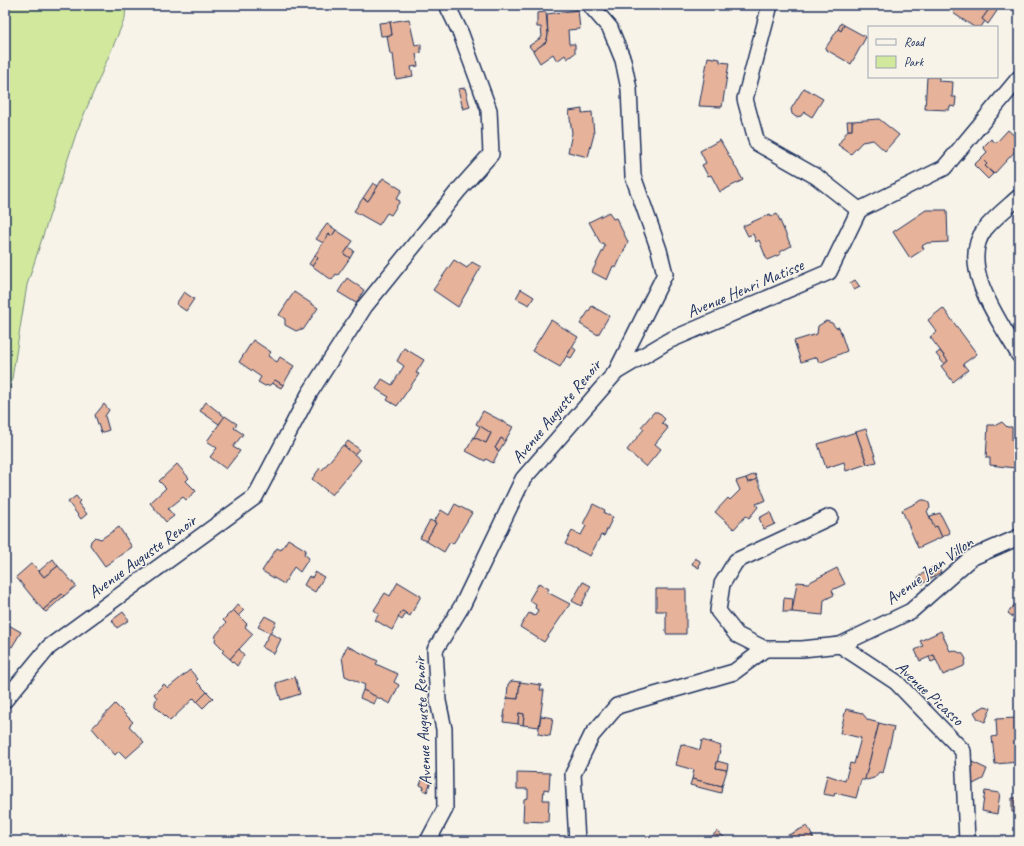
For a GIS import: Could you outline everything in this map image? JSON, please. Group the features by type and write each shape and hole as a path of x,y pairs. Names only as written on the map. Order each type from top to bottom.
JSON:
{"street":[{"name":"Avenue Auguste Renoir","path":"5,700 49,647 255,497 308,394 365,306 458,191 491,154 489,110 462,34 447,5"},
{"name":"Avenue Auguste Renoir","path":"428,841 446,809 444,729 438,701 435,650 463,604 523,479 616,372 664,274 659,250 633,176 629,89 623,60 610,28 590,5"},
{"path":"770,5 745,99 757,143 817,177 859,210 944,168 1019,78"},
{"path":"1019,197 985,229 974,252 979,282 1019,355"},
{"name":"Avenue Henri Matisse","path":"616,372 668,341 829,272 859,210"},
{"path":"830,517 736,561 722,584 718,612 737,635 765,649 802,649 840,645"},
{"name":"Avenue Jean Villon","path":"840,645 911,611 972,558 1019,537"},
{"name":"Avenue Picasso","path":"840,645 896,682 963,751 967,841"},
{"path":"577,841 573,774 592,735 617,706 734,672 765,649"}],"green space":[{"path":"5,5 126,5 125,18 77,131 27,285 10,391 5,396"}],"building":[{"path":"956,5 992,5 982,19 985,21 982,26 972,26 953,13 956,8 954,7"},
{"path":"992,5 999,8 988,24 982,19"},
{"path":"578,10 580,29 568,30 569,44 575,44 575,53 567,59 565,55 557,61 553,54 540,63 533,51 546,42 548,35 547,14"},
{"path":"546,12 548,35 546,42 533,51 529,46 542,37 541,27 537,27 537,13"},
{"path":"409,19 415,45 421,44 421,53 416,54 418,66 411,67 413,76 396,79 393,54 390,54 387,36 392,35 390,22"},
{"path":"390,22 392,35 381,36 379,23"},
{"path":"841,23 844,25 841,31 838,29"},
{"path":"844,25 866,37 851,64 825,49 838,29 841,31"},
{"path":"708,57 720,59 720,62 729,63 722,107 699,106"},
{"path":"927,78 939,78 939,81 953,82 952,97 956,97 955,107 950,106 949,110 925,109"},
{"path":"465,88 470,107 463,109 458,89"},
{"path":"804,88 823,99 812,117 804,112 801,116 796,117 792,114 791,109"},
{"path":"582,109 582,113 592,112 594,134 588,157 568,152 572,133 569,111"},
{"path":"879,119 899,135 885,151 873,140 862,142 851,154 838,145 848,130 852,130 852,121"},
{"path":"847,121 852,121 852,130 848,130"},
{"path":"1008,130 1019,140 1019,147 994,174 985,166 987,164 981,158 987,152 983,147 991,139 996,143"},
{"path":"720,140 743,180 720,192 711,175 708,176 702,165 706,163 700,151"},
{"path":"981,158 987,164 985,166 993,174 988,179 974,165"},
{"path":"383,178 402,190 396,199 400,201 391,215 387,213 379,225 354,211 363,198 368,201"},
{"path":"373,183 378,186 368,201 363,198"},
{"path":"926,210 947,210 948,242 927,243 922,246 924,249 910,258 893,232"},
{"path":"609,212 613,219 616,218 628,242 616,268 613,266 607,280 592,272 605,246 603,243 601,244 589,222"},
{"path":"770,214 771,217 777,214 791,246 780,252 781,254 767,260 759,240 756,242 753,234 748,236 743,226"},
{"path":"327,224 336,230 332,236 329,234 323,243 316,239"},
{"path":"336,230 353,241 344,254 350,258 338,275 336,274 332,280 312,266 318,258 315,255 329,234 332,236"},
{"path":"349,247 354,251 350,258 344,254"},
{"path":"315,255 318,258 312,266 309,264"},
{"path":"454,260 467,268 472,262 481,267 458,307 433,290"},
{"path":"347,278 364,290 356,303 338,292"},
{"path":"855,280 860,287 854,290 850,283"},
{"path":"521,289 534,297 529,305 516,298"},
{"path":"184,292 194,299 186,311 176,304"},
{"path":"294,292 318,308 303,330 301,329 296,331 285,325 285,319 279,315"},
{"path":"592,306 609,316 598,335 580,324"},
{"path":"943,308 977,354 963,364 968,370 953,382 941,366 948,361 930,337 937,332 928,320"},
{"path":"551,320 578,337 560,367 532,351"},
{"path":"826,321 832,323 836,328 839,327 847,351 819,363 817,357 801,362 794,341 817,334 818,326"},
{"path":"253,340 271,352 268,356 277,362 280,357 294,366 283,385 275,380 270,385 265,386 258,382 261,377 239,362"},
{"path":"572,347 576,350 571,358 567,356"},
{"path":"404,348 424,360 416,373 419,374 397,406 387,400 389,397 376,389 382,379 392,385 404,366 397,361"},
{"path":"940,351 948,361 944,364 936,354"},
{"path":"275,380 283,385 281,388 272,383"},
{"path":"206,402 225,417 219,424 200,411"},
{"path":"104,404 109,410 105,416 109,430 101,433 95,415"},
{"path":"483,411 513,427 505,441 501,438 495,448 499,451 493,463 486,459 485,461 466,451 474,437 486,443 491,433 476,424"},
{"path":"654,412 658,412 665,419 662,423 668,428 655,444 661,449 646,467 627,450 644,429 641,427"},
{"path":"225,416 237,424 234,428 243,434 233,447 240,451 226,469 210,457 217,448 207,441"},
{"path":"1002,422 1007,427 1012,427 1012,440 1015,440 1015,453 1019,459 1019,464 1015,468 990,465 990,458 986,458 988,425 996,425"},
{"path":"480,426 491,433 486,443 474,437"},
{"path":"866,429 877,462 867,464 856,432"},
{"path":"856,432 867,464 846,471 844,462 826,468 818,444"},
{"path":"501,438 505,441 499,451 495,448"},
{"path":"348,441 359,449 354,455 344,446"},
{"path":"343,445 361,460 332,495 312,479 320,468 322,470"},
{"path":"177,464 189,478 186,481 196,491 186,500 183,497 168,509 174,516 166,522 150,503 166,488 159,481"},
{"path":"755,474 757,479 748,483 746,478"},
{"path":"746,478 748,483 757,479 766,500 756,504 758,507 749,518 746,516 734,529 715,512 728,498 730,500 740,490 736,481"},
{"path":"76,496 80,501 78,503 87,514 81,519 68,502"},
{"path":"922,500 929,503 930,508 927,511 934,527 937,526 942,537 918,548 902,510"},
{"path":"455,504 472,513 453,544 450,542 444,552 426,541 441,510 449,515"},
{"path":"593,504 605,510 604,513 613,517 604,536 601,535 590,556 565,544 572,531 581,535 586,526 583,524"},
{"path":"770,512 775,524 764,529 759,518"},
{"path":"940,513 950,533 942,537 937,526 934,527 930,516"},
{"path":"430,520 436,523 426,541 420,538"},
{"path":"119,527 132,547 105,566 90,545 91,541 95,537 101,539"},
{"path":"288,539 306,550 304,554 309,558 300,572 294,567 284,584 262,571 277,548 281,550"},
{"path":"695,558 700,561 699,568 692,564"},
{"path":"53,559 58,566 44,577 39,571"},
{"path":"32,563 44,577 58,566 76,586 64,596 62,594 43,610 16,577"},
{"path":"936,565 941,572 922,584 918,577"},
{"path":"837,568 845,584 832,590 834,595 824,600 823,615 792,612 797,582 808,583"},
{"path":"315,572 324,577 315,592 304,585 309,576 312,578"},
{"path":"398,582 421,596 410,616 402,611 392,630 375,620 379,614 374,610 385,593 390,596"},
{"path":"583,582 591,586 581,606 572,601"},
{"path":"539,583 549,589 547,592 570,604 544,642 520,627 529,613 535,616 538,610 535,608 536,605 529,600"},
{"path":"656,589 686,589 686,634 666,634 666,611 656,611"},
{"path":"62,594 64,596 46,612 43,610"},
{"path":"784,598 793,599 792,612 783,612"},
{"path":"1019,599 1019,622 1008,613"},
{"path":"238,604 244,610 238,616 233,610"},
{"path":"233,610 247,624 245,627 253,634 230,659 222,652 224,650 215,641 216,635 226,623 223,620"},
{"path":"402,611 406,613 402,620 398,617"},
{"path":"123,612 129,620 117,628 112,620"},
{"path":"265,616 276,622 270,633 258,627"},
{"path":"5,623 21,632 12,647 9,646 5,653"},
{"path":"941,631 950,651 953,650 963,654 966,659 964,666 943,675 934,655 920,661 915,650 923,646 920,641"},
{"path":"270,633 281,639 274,654 262,647"},
{"path":"347,646 378,661 376,664 398,674 394,682 399,685 390,704 363,690 365,685 345,676 342,657"},
{"path":"239,649 244,655 237,666 230,659"},
{"path":"934,655 936,660 931,662 929,657"},
{"path":"190,670 198,679 196,681 207,692 197,702 194,698 170,721 155,706 157,698 154,694 164,684 168,688"},
{"path":"295,677 300,694 281,700 276,683"},
{"path":"512,681 520,682 518,699 507,698 508,684"},
{"path":"520,682 541,685 540,690 544,690 539,727 523,725 524,714 519,713 518,724 503,722 507,698 518,699"},
{"path":"363,690 377,697 374,704 360,698"},
{"path":"207,692 213,698 203,708 197,702"},
{"path":"115,704 133,722 129,726 144,742 126,758 119,751 115,755 92,728"},
{"path":"985,706 991,708 985,722 978,719 974,712"},
{"path":"846,709 862,713 868,720 879,723 865,780 861,780 856,798 835,793 834,796 823,794 827,775 845,781 850,763 854,764 861,738 840,733"},
{"path":"519,713 524,714 523,725 518,724"},
{"path":"541,716 553,718 550,736 538,734"},
{"path":"1016,718 1019,718 1019,749 1017,728 1016,729"},
{"path":"1016,718 1019,762 995,764 992,737 997,736 996,719"},
{"path":"879,723 894,727 883,773 879,772 874,778 867,780 865,779"},
{"path":"702,740 721,746 716,768 727,770 722,786 692,779 694,770 676,765 681,744 700,750"},
{"path":"717,761 728,764 727,770 716,768"},
{"path":"970,761 987,769 983,779 971,785"},
{"path":"517,772 550,773 549,790 544,789 543,800 549,800 548,822 523,821 524,799 528,798 528,789 517,789"},
{"path":"423,777 431,781 427,792 423,790 424,787 420,785"},
{"path":"692,779 722,786 721,793 690,785"},
{"path":"985,791 1000,793 997,814 982,811"},
{"path":"1012,798 1019,798 1019,841 1015,841 1016,812 1012,812"},
{"path":"807,826 815,841 761,841 773,836 779,840 785,839 784,837"},
{"path":"717,831 725,838 722,841 708,841"}]}
